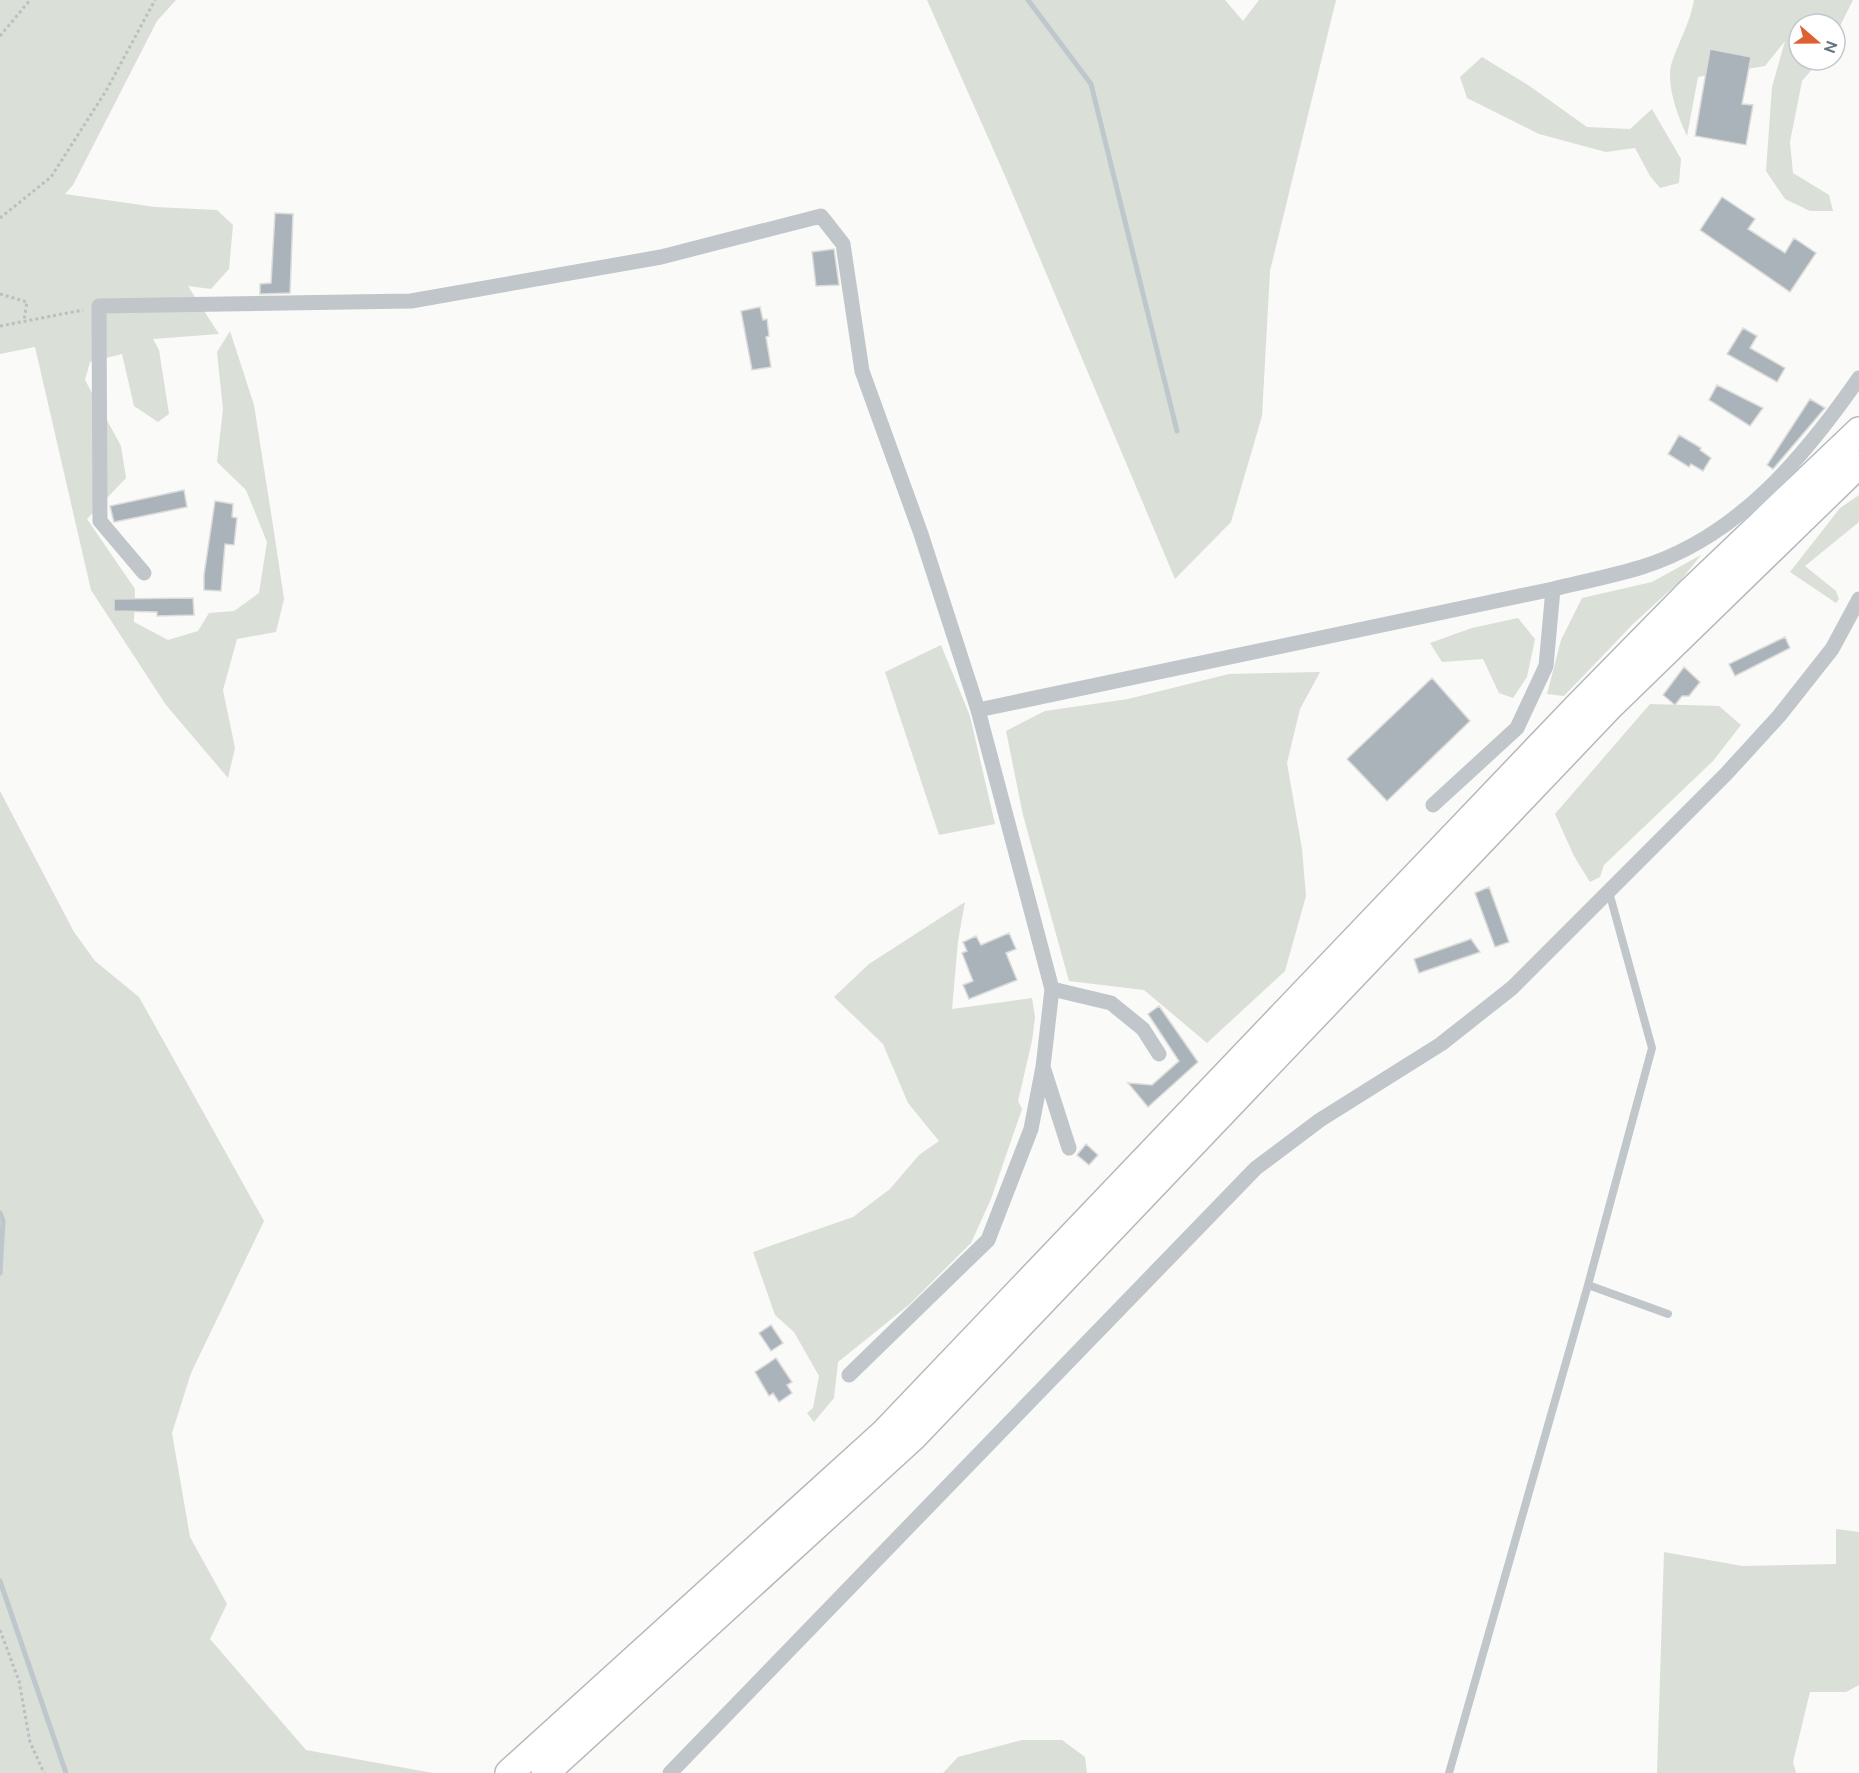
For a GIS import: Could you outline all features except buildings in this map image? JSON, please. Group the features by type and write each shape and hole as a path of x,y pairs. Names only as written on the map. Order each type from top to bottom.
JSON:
{"highway":[{"path":"510,1773 884,1433 1578,706 1690,592 1859,431"},
{"path":"545,1773 914,1436 1611,705 1859,464"}],"street":[{"path":"144,573 100,521 99,306 411,301 661,257 821,216 843,244 862,371 921,534 978,710 1052,989 1043,1067 1031,1129 988,1240 849,1375"},
{"path":"978,710 1553,589 1651,564 1687,549 1739,514 1781,478 1819,436 1859,378"},
{"path":"1432,805 1517,728 1546,666 1553,589"},
{"path":"670,1773 1256,1168 1320,1120 1450,1037 1512,988 1726,774 1779,716 1832,649 1859,599"},
{"path":"1052,989 1111,1002 1143,1029 1159,1054"},
{"path":"1043,1067 1069,1148"}],"lane":[{"path":"1449,1773 1588,1285 1652,1048 1609,892"},
{"path":"1588,1285 1668,1314"}],"path":[{"path":"0,36 30,0"},
{"path":"0,218 51,177 106,91 155,0"},
{"path":"0,294 27,303 25,320 14,323"},
{"path":"0,326 99,306"},
{"path":"0,1630 19,1681 30,1742 44,1773"}],"shaded area":[{"path":"0,0 176,0 157,21 73,185 65,194 155,207 217,210 233,225 229,269 211,289 188,286 219,334 153,339 159,350 169,414 158,422 134,406 122,354 90,362 85,380 121,446 126,478 87,519 135,589 134,622 168,640 198,631 209,613 234,611 259,593 267,542 246,490 217,462 223,409 217,352 230,331 254,405 284,599 276,632 237,639 223,690 235,748 228,778 166,705 91,590 35,347 0,354"},
{"path":"927,0 1225,0 1243,21 1259,0 1336,0 1270,271 1262,416 1231,522 1175,579 1006,178"},
{"path":"1694,0 1853,0 1847,12 1787,12 1787,72 1810,72 1802,81 1790,142 1793,173 1829,195 1833,211 1810,211 1785,199 1766,171 1772,87 1785,41 1765,66 1698,77 1687,136 1671,90 1670,70"},
{"path":"1482,57 1528,85 1587,127 1630,129 1652,109 1681,159 1679,183 1660,188 1650,176 1635,148 1606,152 1539,134 1467,98 1460,77"},
{"path":"1859,495 1859,522 1805,566 1836,591 1839,599 1836,603 1790,572 1840,508"},
{"path":"1701,555 1681,580 1633,624 1564,696 1547,694 1561,640 1582,598 1652,582"},
{"path":"1518,618 1535,639 1527,677 1513,698 1499,693 1483,659 1442,662 1430,643 1472,628"},
{"path":"941,645 970,716 995,824 939,835 885,672"},
{"path":"1320,672 1300,709 1287,763 1302,849 1306,896 1285,971 1207,1043 1144,990 1069,981 1023,815 1006,731 1045,711 1128,699 1229,674"},
{"path":"1650,704 1719,706 1741,725 1713,761 1604,865 1600,877 1590,882 1574,856 1555,814"},
{"path":"0,791 74,932 95,961 139,997 264,1221 191,1373 172,1433 190,1537 227,1604 210,1639 306,1750 433,1773 0,1773"},
{"path":"965,902 958,941 952,1009 1032,998 1035,1017 1032,1041 1018,1101 1022,1109 991,1199 971,1243 910,1304 838,1362 834,1398 814,1422 807,1413 813,1408 819,1376 794,1332 775,1315 753,1252 853,1217 890,1189 919,1155 939,1141 908,1103 883,1044 834,997 869,964"},
{"path":"1836,1529 1859,1532 1859,1685 1846,1692 1810,1692 1793,1762 1796,1773 1657,1773 1664,1552 1742,1566 1836,1564"},
{"path":"1022,1740 1062,1740 1085,1757 1087,1773 943,1773 958,1757"}],"waterway":[{"path":"1028,0 1091,84 1177,431"},
{"path":"0,1213 3,1221 0,1273"},
{"path":"0,1581 66,1773"}]}
